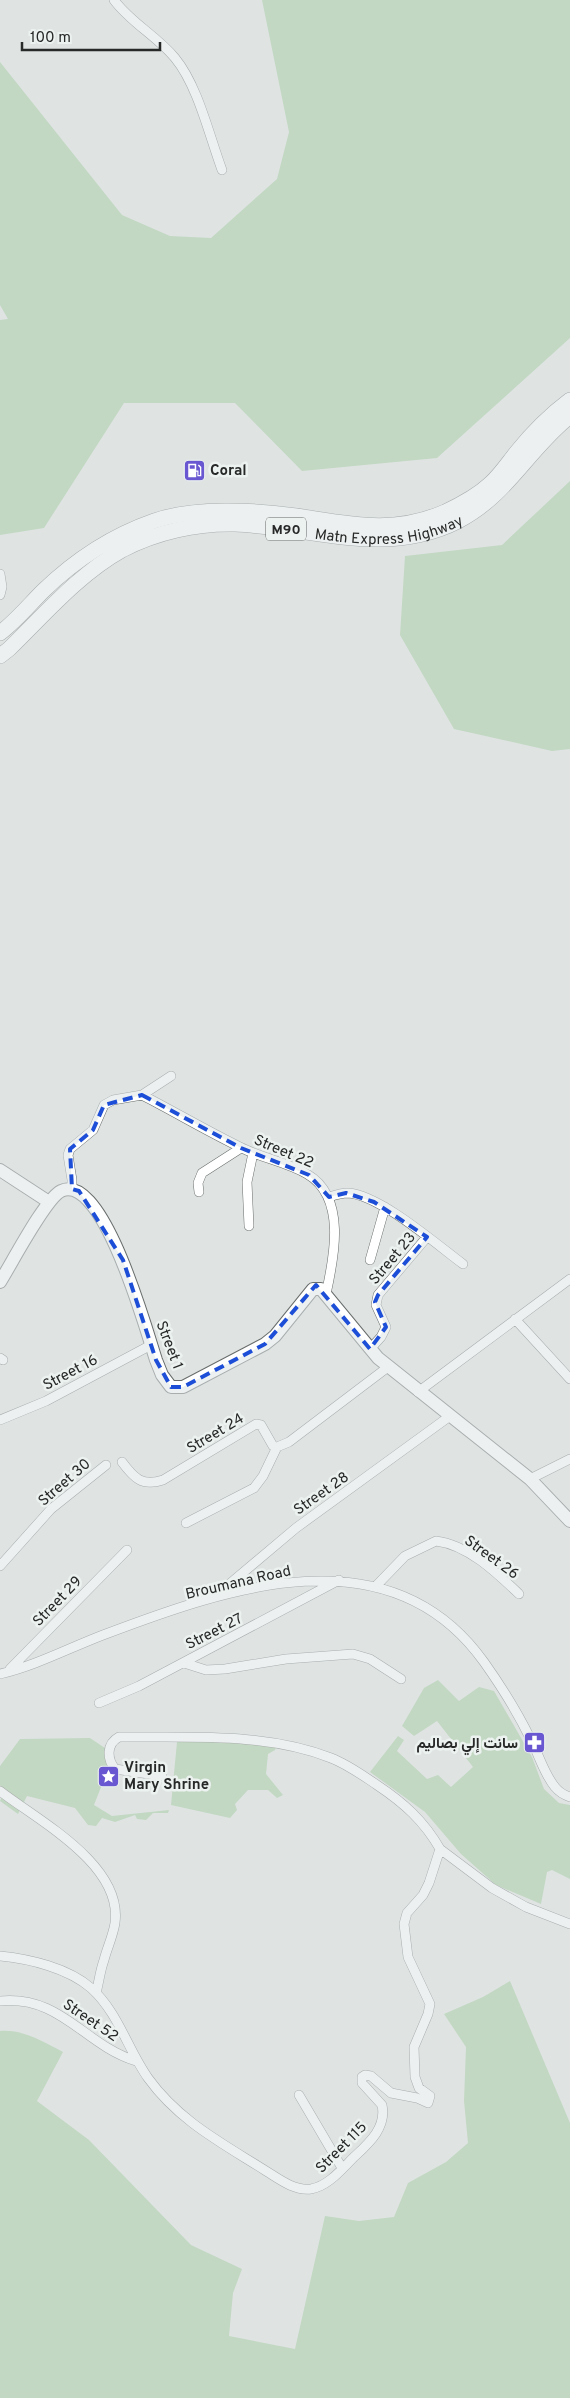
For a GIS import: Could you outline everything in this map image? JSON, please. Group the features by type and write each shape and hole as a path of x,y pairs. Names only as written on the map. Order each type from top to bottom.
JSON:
{"highway":[{"name":"Matn Express Highway","path":"0,633 71,566 101,544 155,520 186,514 245,512 295,516 356,526 380,526 422,519 444,512 480,493 491,483 532,434 570,400"},
{"name":"Matn Express Highway","path":"0,656 84,576 123,550 160,534 199,525 235,524 350,539 387,540 427,533 457,521 484,505 505,487 558,426 570,416"}],"street":[{"path":"114,0 123,12 175,58 192,86 222,170"},
{"path":"0,574 2,587 0,596"},
{"path":"0,1282 49,1202 63,1190 72,1188 68,1155 70,1149 93,1130 104,1105 113,1100 142,1095 171,1076"},
{"name":"Street 22","path":"142,1095 240,1148 309,1175 324,1187 329,1197"},
{"path":"199,1192 198,1182 202,1173 240,1148"},
{"path":"249,1226 247,1182 253,1153"},
{"path":"0,1170 49,1202"},
{"name":"Street 1","path":"72,1188 85,1196 123,1260 162,1375 171,1387 183,1387 265,1344 275,1336 313,1289 320,1289 326,1294"},
{"path":"463,1264 385,1207 355,1194 346,1193 329,1197 335,1251 326,1294 370,1349 388,1367 530,1479 570,1521"},
{"path":"370,1260 385,1207"},
{"name":"Street 23","path":"370,1349 381,1337 386,1326 376,1305 378,1295 427,1237"},
{"path":"418,1392 570,1279"},
{"path":"515,1319 570,1379"},
{"name":"Street 16","path":"0,1420 46,1401 151,1345"},
{"path":"186,1523 254,1488 263,1476 276,1447 298,1435 388,1367"},
{"name":"Street 28","path":"213,1598 296,1528 450,1416"},
{"name":"Street 24","path":"122,1462 136,1479 152,1483 163,1480 256,1424 261,1425 273,1446 276,1447"},
{"path":"530,1479 570,1459"},
{"name":"Street 30","path":"0,1566 3,1558 51,1509 106,1465"},
{"name":"Street 26","path":"376,1586 405,1556 436,1541 457,1547 470,1555 497,1574 518,1594"},
{"name":"Street 29","path":"3,1673 127,1550"},
{"name":"Broumana Road","path":"3,1673 119,1629 213,1598 276,1584 340,1580 376,1586 425,1606 445,1618 460,1633 484,1662 531,1739 555,1788 570,1798"},
{"name":"Street 27","path":"99,1703 139,1686 340,1580"},
{"path":"184,1663 206,1670 225,1669 286,1659 353,1654 370,1659 401,1679"},
{"path":"162,1776 115,1769 110,1763 109,1749 111,1743 119,1737 247,1739 312,1751 348,1765 395,1797 423,1822 440,1849 492,1888 526,1907 570,1924"},
{"path":"0,1791 70,1843 100,1872 108,1886 115,1904 115,1922 96,1993"},
{"name":"Street 115","path":"0,1956 60,1970 84,1982 96,1993 110,2012 136,2061 161,2094 188,2120 228,2150 286,2183 307,2189 319,2187 328,2182 368,2145 377,2134 382,2120 382,2105 362,2083 362,2077 365,2075 371,2076 391,2092 417,2098 428,2103 430,2100 430,2096 419,2088 413,2056 414,2048 428,2014 430,2004 408,1957 404,1924 407,1913 423,1895 429,1883 440,1849"},
{"name":"Street 52","path":"0,2001 28,2002 50,2009 69,2019 109,2050 136,2061"},
{"path":"299,2095 342,2168"}],"highlighted area":[{"path":"142,1095 241,1148 309,1175 329,1197 346,1193 374,1202 427,1237 378,1295 375,1302 386,1327 370,1349 316,1285 265,1344 183,1387 171,1387 156,1360 123,1260 79,1191 72,1189 70,1149 93,1130 104,1105"}],"green space":[{"path":"262,0 570,0 570,338 437,458 302,471 235,403 124,403 44,528 0,535 0,320 8,319 0,305 0,62 122,215 170,236 211,238 277,179 289,132"},
{"path":"570,481 570,749 552,751 454,729 400,635 405,556 502,545"},
{"path":"438,1680 459,1701 479,1687 494,1691 532,1757 544,1789 559,1803 570,1805 570,1879 552,1870 547,1872 541,1904 496,1885 461,1854 425,1812 370,1772 398,1736 404,1740 397,1751 427,1779 438,1775 451,1787 473,1767 437,1721 414,1736 402,1726 424,1688"},
{"path":"90,1738 114,1754 94,1805 112,1816 169,1810 168,1813 153,1813 146,1820 137,1819 135,1815 115,1822 102,1818 96,1826 88,1825 75,1808 27,1796 18,1814 0,1801 2,1796 0,1794 0,1766 20,1739"},
{"path":"187,1740 277,1744 275,1750 268,1754 266,1774 283,1795 277,1798 268,1790 248,1790 235,1804 237,1810 230,1818 171,1805 177,1742"},
{"path":"510,1981 570,2123 570,2398 0,2398 0,2031 25,2034 63,2052 37,2101 89,2140 191,2245 242,2269 233,2293 229,2336 295,2349 325,2216 359,2221 394,2217 408,2183 446,2162 468,2143 464,2101 466,2047 444,2014 483,1997"}],"place":[{"name":"Coral","path":"194,470"},
{"name":"سانت إلي بصاليم","path":"534,1743"},
{"name":"Virgin Mary Shrine","path":"108,1776"}]}
